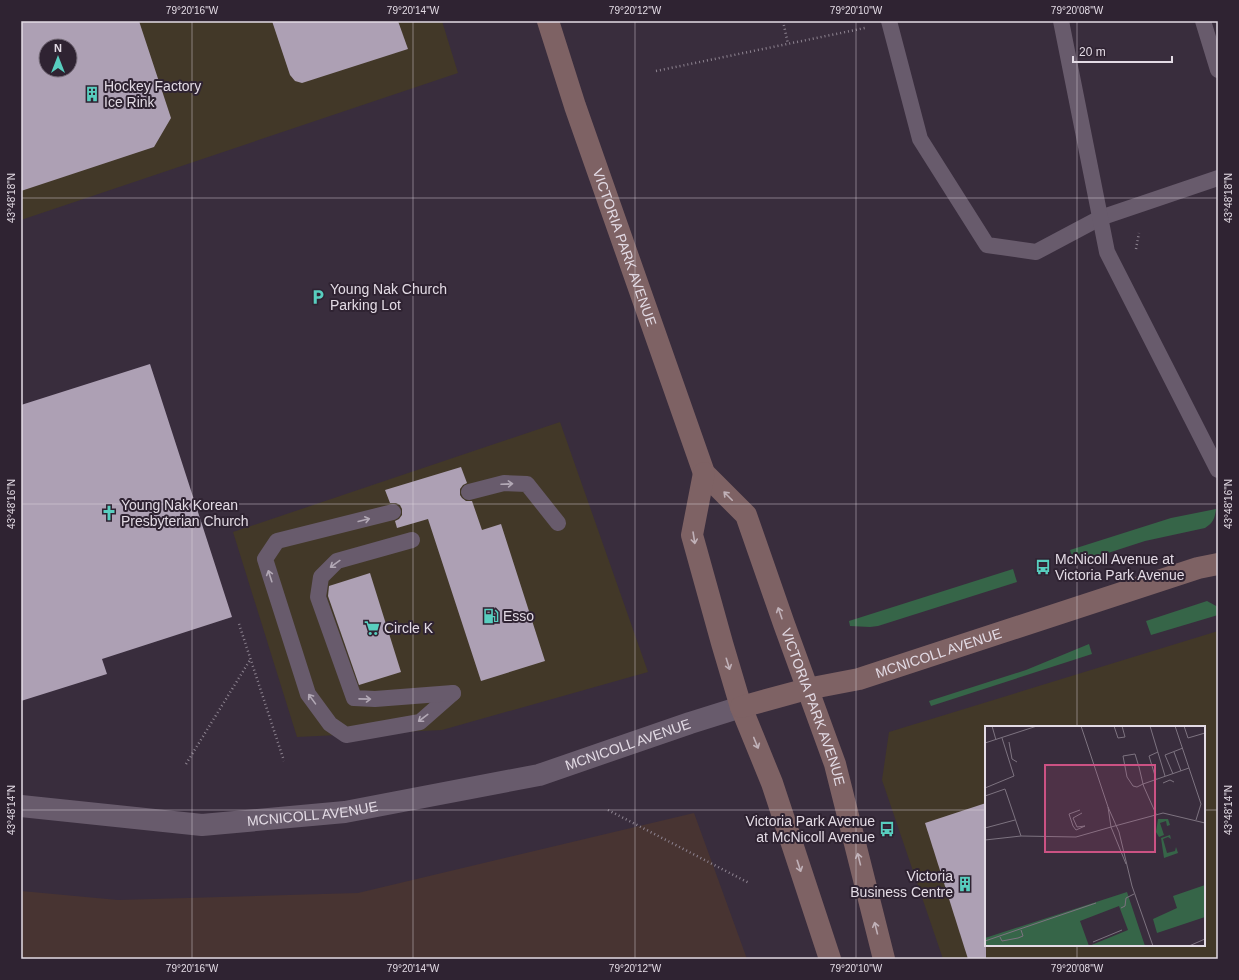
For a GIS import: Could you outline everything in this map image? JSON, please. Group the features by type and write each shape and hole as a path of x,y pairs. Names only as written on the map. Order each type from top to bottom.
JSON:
{"main road":[{"name":"VICTORIA PARK AVENUE","path":"548,21 575,106 704,473 746,515 835,764 884,959"},
{"path":"704,473 692,535 741,707 772,783 830,959"},
{"name":"MCNICOLL AVENUE","path":"741,707 808,689 859,678 1198,568 1218,564"}],"street":[{"name":"MCNICOLL AVENUE","path":"21,806 202,826 346,812 539,775 741,707"}],"lane":[{"path":"1061,21 1107,252 1218,470"},
{"path":"1203,21 1218,70"},
{"path":"889,22 920,139 987,245 1036,252 1100,218 1218,178"},
{"path":"470,492 504,483 527,484 558,523"},
{"path":"392,512 277,541 265,559 308,694 330,724 346,735 420,722 453,693 375,699 354,698 318,597 321,577 337,561 412,540"}],"path":[{"path":"783,21 788,44"},
{"path":"656,72 889,22"},
{"path":"1135,254 1139,232 1143,228"},
{"path":"239,624 284,760"},
{"path":"186,764 251,660"},
{"path":"608,810 749,883"}],"shaded area":[{"path":"21,21 442,21 458,73 21,220"},
{"path":"560,422 648,672 442,730 297,737 233,532"},
{"path":"1218,631 1218,959 943,959 882,780 889,732"},
{"path":"694,813 747,959 21,959 21,891 118,900 358,893"}],"green space":[{"path":"1216,509 1213,520 1205,528 1145,541 1074,564 1070,550 1171,518"},
{"path":"1013,569 1017,582 878,626 850,626 849,621"},
{"path":"1207,601 1218,607 1218,615 1151,635 1146,621"},
{"path":"1089,644 1092,654 931,706 929,701 1026,670"}],"building":[{"name":"Hockey Factory Ice Rink","path":"21,21 139,21 171,118 154,147 21,191"},
{"path":"272,21 398,21 408,49 302,83 295,81 290,75"},
{"name":"Young Nak Korean Presbyterian Church","path":"150,364 232,617 102,659 107,674 21,701 21,405"},
{"path":"461,467 467,483 460,489 460,495 466,501 472,501 482,530 501,524 545,661 481,681 428,519 397,528 395,521 402,515 402,509 400,505 396,503 390,503 385,490"},
{"path":"370,573 401,672 359,685 328,596 329,586"},
{"name":"Victoria Business Centre","path":"985,803 986,959 968,959 925,823"}],"place":[{"name":"Hockey Factory Ice Rink","path":"92,94"},
{"name":"Young Nak Church Parking Lot","path":"318,297"},
{"name":"Young Nak Korean Presbyterian Church","path":"109,513"},
{"name":"McNicoll Avenue at Victoria Park Avenue","path":"1043,567"},
{"name":"Esso","path":"491,616"},
{"name":"Circle K","path":"372,628"},
{"name":"Victoria Park Avenue at McNicoll Avenue","path":"887,829"},
{"name":"Victoria Business Centre","path":"965,884"}]}
